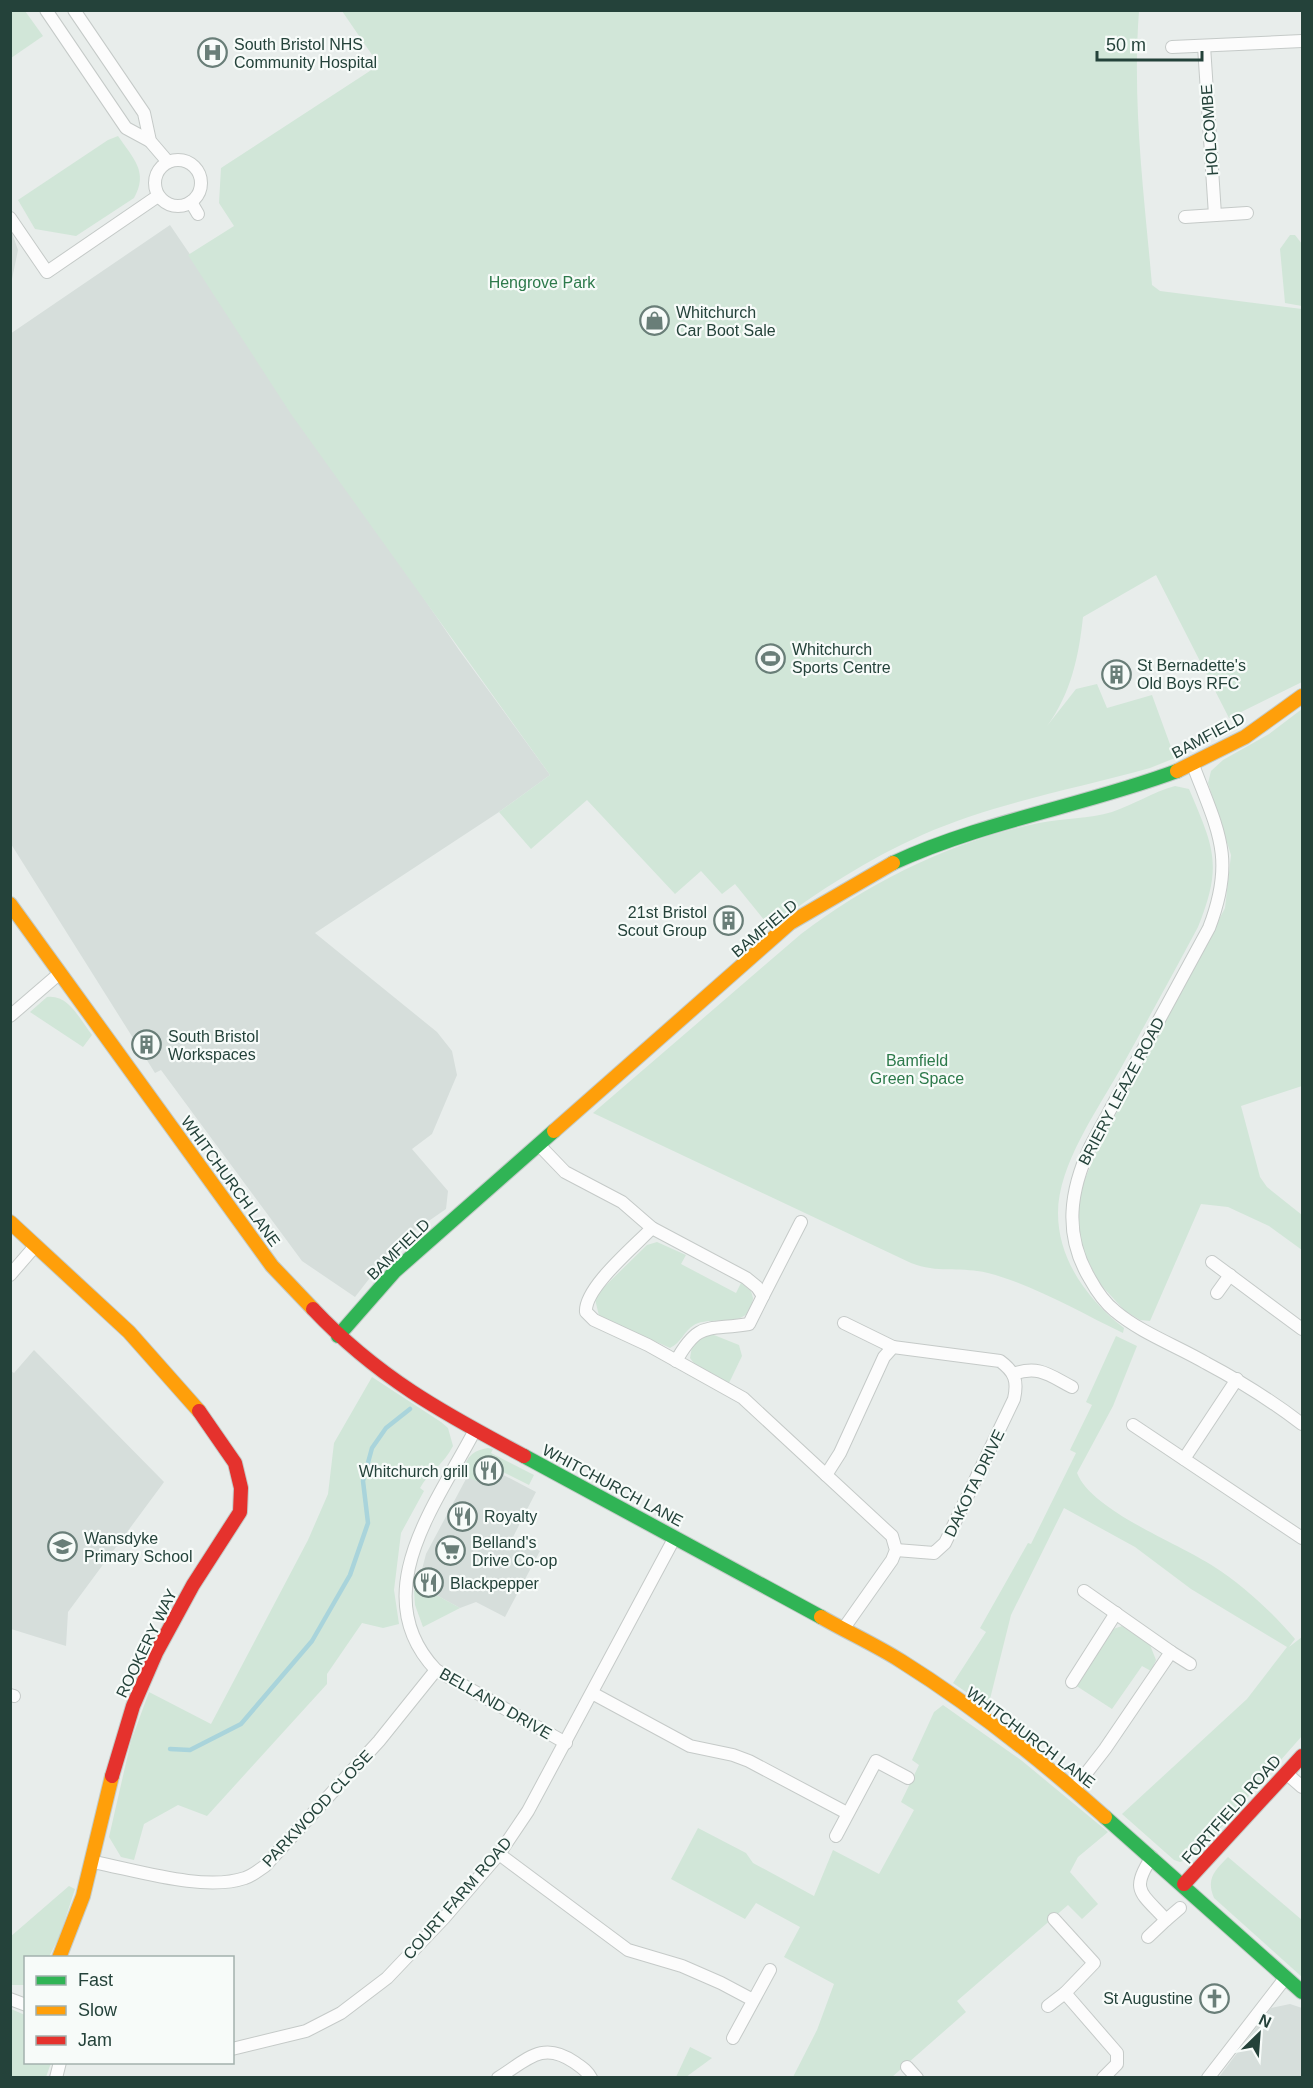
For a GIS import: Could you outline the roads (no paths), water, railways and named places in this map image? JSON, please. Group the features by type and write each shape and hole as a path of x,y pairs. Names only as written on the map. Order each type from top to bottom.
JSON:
{"street":[{"path":"46,10 126,128 150,141 168,162"},
{"path":"74,10 144,113 150,141"},
{"path":"1172,47 1302,41"},
{"name":"HOLCOMBE","path":"1203,46 1215,215"},
{"path":"181,159 198,171 201,177 200,191 191,202 172,205 158,196 155,178 168,162 181,159"},
{"path":"10,218 47,272 158,196"},
{"path":"191,202 198,214"},
{"path":"1185,217 1247,213"},
{"name":"BAMFIELD","path":"338,1336 395,1271 790,923 897,861 958,834 1139,785 1193,765 1245,737 1302,696"},
{"name":"BRIERY LEAZE ROAD","path":"1193,765 1222,841 1224,867 1220,900 1209,928 1091,1144 1077,1175 1071,1220 1082,1266 1114,1311 1237,1379 1302,1424"},
{"name":"WHITCHURCH LANE","path":"10,904 272,1266 338,1336 404,1389 475,1430 844,1628 901,1661 979,1716 1074,1789 1184,1884 1302,1992"},
{"path":"10,1016 60,973"},
{"path":"539,1145 565,1172 622,1202 652,1228 746,1278 757,1287 763,1296"},
{"name":"ROOKERY WAY","path":"10,1222 84,1288 180,1389 212,1428 234,1461 240,1477 242,1495 240,1514 189,1593 134,1705 122,1742 93,1862 69,1938 60,1956"},
{"path":"676,1361 695,1333 709,1328 749,1324 801,1222"},
{"path":"652,1228 597,1285 585,1303 586,1312 594,1320 676,1361 752,1405 887,1531 896,1550 892,1560 844,1628"},
{"path":"10,1275 36,1245"},
{"path":"1212,1262 1302,1329"},
{"path":"1217,1293 1230,1275"},
{"path":"844,1323 893,1347 1000,1361 1013,1374 1027,1370 1039,1370 1072,1387"},
{"path":"826,1475 840,1453 884,1357 893,1347"},
{"name":"DAKOTA DRIVE","path":"896,1550 934,1553 945,1543 1014,1399 1017,1383 1013,1374"},
{"path":"1184,1459 1237,1379"},
{"path":"1133,1425 1302,1538"},
{"name":"BELLAND DRIVE","path":"475,1430 412,1551 404,1591 409,1623 418,1652 436,1670 566,1743"},
{"name":"COURT FARM ROAD","path":"234,2049 306,2031 342,2013 368,1995 444,1918 499,1854 528,1811 675,1537"},
{"path":"1084,1591 1190,1664"},
{"path":"1072,1682 1116,1613"},
{"path":"1074,1789 1105,1749 1171,1652"},
{"name":"PARKWOOD CLOSE","path":"93,1862 192,1881 226,1882 247,1878 265,1866 379,1741 436,1670"},
{"path":"592,1694 690,1746 733,1755 749,1761 848,1813"},
{"name":"FORTFIELD ROAD","path":"1184,1884 1302,1756"},
{"path":"836,1836 876,1761 908,1778"},
{"path":"1286,1773 1302,1787"},
{"path":"499,1854 628,1950 682,1966 753,2000"},
{"path":"1152,1857 1139,1878 1138,1885 1141,1892 1166,1920"},
{"path":"1148,1937 1180,1908"},
{"path":"1048,2006 1065,1993 1094,1963 1054,1919"},
{"path":"733,2038 770,1970"},
{"path":"1208,2078 1286,1977"},
{"path":"1065,1993 1117,2053 1117,2064 1103,2078"},
{"path":"10,1999 24,2005"},
{"path":"498,2078 539,2053 551,2050 563,2054 588,2072 591,2078"},
{"path":"907,2067 917,2078"}],"waterway":[{"path":"170,1749 190,1750 241,1724 312,1641 350,1575 368,1523 363,1481 372,1448 386,1428 410,1409"}],"place":[{"name":"South Bristol NHS Community Hospital","path":"213,53"},
{"name":"Whitchurch Car Boot Sale","path":"655,321"},
{"name":"Whitchurch Sports Centre","path":"771,658"},
{"name":"St Bernadette's Old Boys RFC","path":"1116,674"},
{"name":"21st Bristol Scout Group","path":"728,921"},
{"name":"South Bristol Workspaces","path":"147,1045"},
{"name":"Whitchurch grill","path":"489,1471"},
{"name":"Royalty","path":"463,1516"},
{"name":"Wansdyke Primary School","path":"63,1547"},
{"name":"Belland's Drive Co-op","path":"451,1551"},
{"name":"Blackpepper","path":"429,1583"},
{"name":"St Augustine","path":"1214,1998"}],"park label":[{"name":"Hengrove Park","path":"542,282"},
{"name":"Bamfield Green Space","path":"917,1069"}]}
